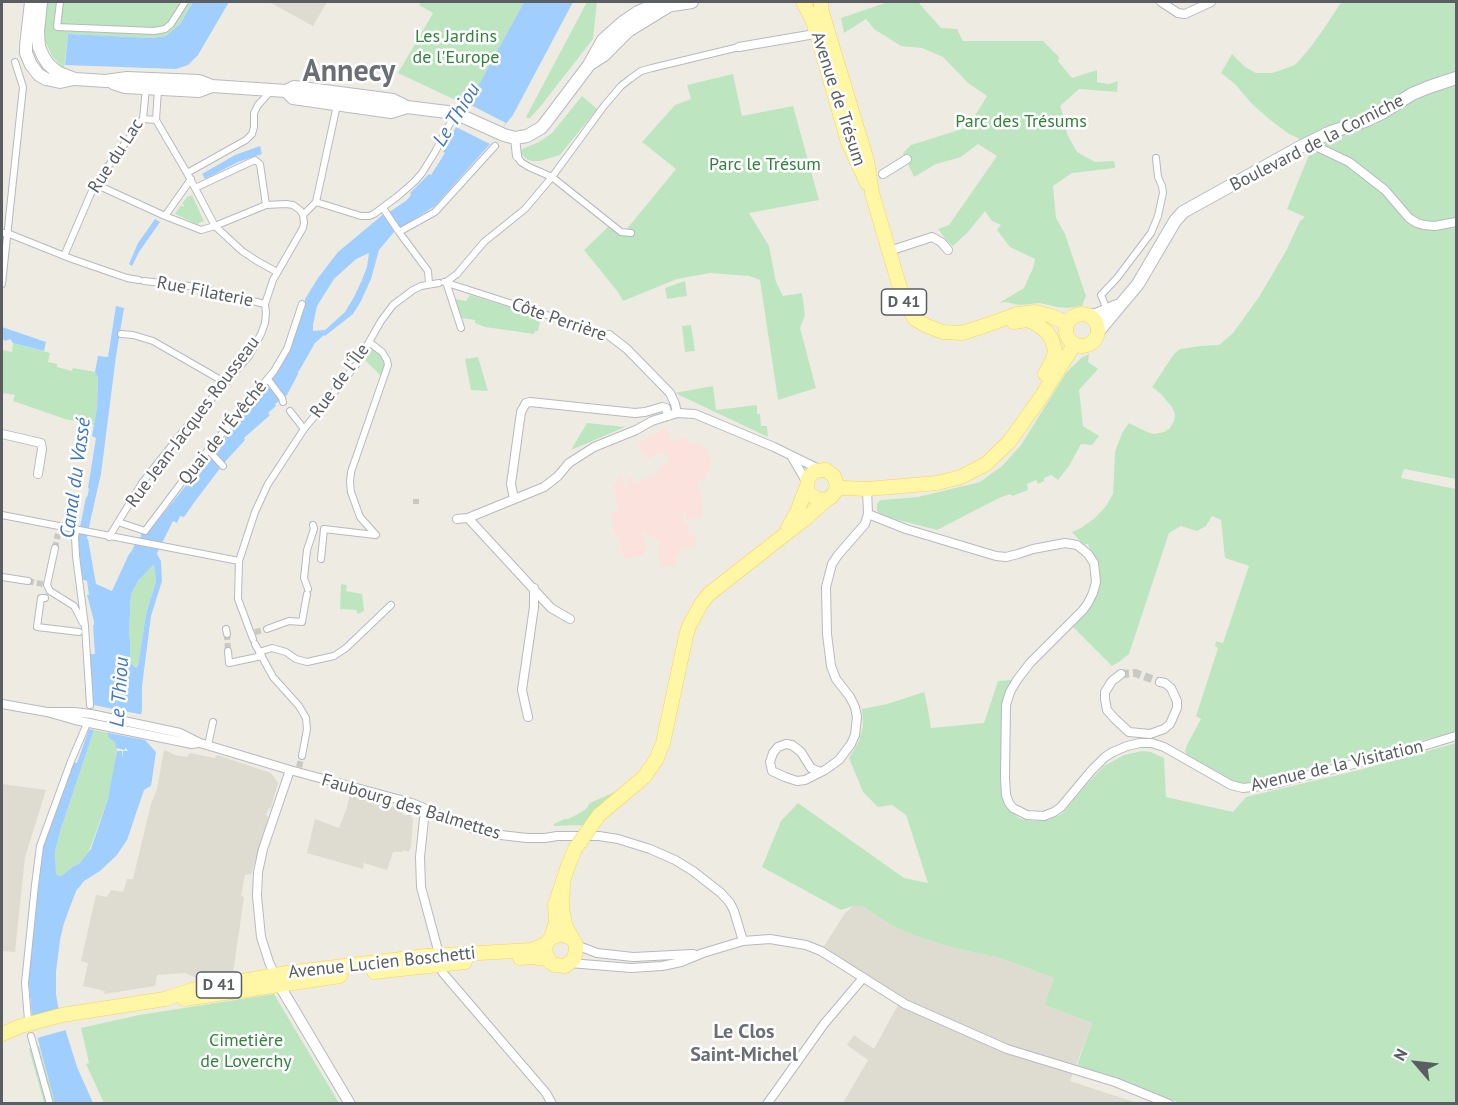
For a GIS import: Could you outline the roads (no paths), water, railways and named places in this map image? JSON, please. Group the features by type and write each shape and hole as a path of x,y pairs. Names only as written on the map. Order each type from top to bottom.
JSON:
{"main road":[{"path":"31,2 26,53 31,65 39,75 55,82 75,79 106,81 127,78 199,81 212,86 286,91 294,87 393,100 407,107 459,114 498,133 515,138 527,136 541,128 589,64 604,56 628,31 667,7 692,2"},
{"path":"40,2 38,40 43,56 53,69 75,79"},
{"name":"Avenue de Trésum","path":"810,2 812,19 848,142 872,193"},
{"name":"Avenue de Trésum","path":"810,2 821,9 867,161 872,193 904,302 915,319 944,332 962,333 1017,314 1035,312 1068,323"},
{"name":"Boulevard de la Corniche","path":"1097,333 1138,284 1175,221 1183,212 1331,132 1375,117 1412,94 1456,78"},
{"path":"106,81 126,87 199,91 212,86"},
{"path":"286,91 293,98 337,105 391,112 407,107"},
{"name":"Boulevard de la Corniche","path":"1088,316 1096,315 1120,304"},
{"path":"1076,315 1088,316 1095,323 1097,333 1091,343 1080,346 1070,341 1066,335 1066,329 1068,323 1076,315"},
{"path":"1003,319 1010,322 1027,320 1035,323 1047,332 1052,340 1055,351 1044,376 1039,400"},
{"path":"837,486 867,489 937,483 961,477 987,464 1009,442 1074,345"},
{"path":"490,952 530,943 547,929 575,849 599,816 644,777 657,760 663,743 686,636 700,603 709,594 780,539 831,497 837,486 834,476 826,470 815,471 811,474 792,522 780,539"},
{"path":"807,485 813,497 817,500 826,500"},
{"path":"555,904 556,922 545,952 548,959 560,966 570,963 576,954 562,908 563,881"},
{"path":"549,941 561,934 573,941"},
{"name":"Avenue Lucien Boschetti","path":"282,981 490,952 532,950 549,941"},
{"name":"Avenue Lucien Boschetti","path":"282,981 301,971 439,960 531,957 548,959"},
{"name":"D 41","path":"2,1036 95,1011 165,999 192,990 282,981"}],"street":[{"path":"60,2 57,27 154,31 165,29 171,24 185,2"},
{"path":"1161,2 1178,14 1185,14 1211,2"},
{"path":"461,328 443,282 458,274 484,242 525,209 552,177 609,100 621,86 641,71 739,47 817,34 833,51"},
{"path":"2,284 4,233 23,87 15,62"},
{"path":"152,88 156,120 215,226 242,251 277,272"},
{"name":"Rue du Lac","path":"64,256 95,184 143,119 152,88"},
{"path":"165,216 189,176 252,134 254,112 272,90"},
{"path":"95,184 201,230 266,205 293,205 303,215 316,202 337,105"},
{"path":"316,202 365,216 385,210 422,173 459,114"},
{"path":"143,119 156,120"},
{"path":"515,138 517,156 521,162 552,177 621,232 631,233"},
{"path":"1309,143 1348,162 1385,190 1409,218 1417,223 1435,226 1456,222"},
{"path":"398,231 435,212 495,147"},
{"path":"1107,310 1101,295 1144,243 1158,216 1163,193 1156,158"},
{"path":"883,174 907,159"},
{"path":"195,188 255,160 260,164 266,205"},
{"path":"385,210 428,271 429,284"},
{"name":"Rue Jean-Jacques Rousseau","path":"109,537 142,483 184,430 249,356 265,323 265,304 273,280 303,228 303,215"},
{"name":"Rue Filaterie","path":"4,233 128,278 189,286 265,304"},
{"path":"889,251 932,237 948,250"},
{"name":"Côte Perrière","path":"429,284 443,282 609,335 627,349 670,393 675,404 672,414"},
{"name":"Rue de l'Île","path":"302,756 307,729 306,718 273,677 260,654 238,599 239,561 261,497 304,429 356,365 387,313 413,290 429,284"},
{"name":"Quai de l'Évêché","path":"118,522 145,531 191,471 274,371 287,349 302,304"},
{"path":"121,334 134,335 153,341 226,383"},
{"path":"321,559 324,529 376,535 360,517 350,482 351,472 388,365 382,352 369,342"},
{"path":"270,382 282,400"},
{"path":"514,499 511,484 520,412 526,403 635,413 662,407 672,414"},
{"path":"290,411 304,429"},
{"path":"457,519 468,518 544,486 558,476 569,463 594,447 672,414 695,414 774,447 821,470"},
{"path":"2,434 41,443 38,474"},
{"path":"211,453 223,466"},
{"path":"791,456 807,485"},
{"path":"820,772 811,768 801,752 792,745 786,744 778,747 770,762 772,771 789,780 805,780 820,772 839,760 855,735 857,717 855,707 836,680 831,666 827,634 826,587 832,564 864,524 868,514 867,489"},
{"name":"Avenue de la Visitation","path":"868,514 996,556 1006,557 1065,543 1077,545 1088,554 1094,563 1096,582 1088,603 1030,663 1010,692 1006,705 1006,795 1013,808 1027,815 1044,816 1054,812 1105,757 1127,746 1140,743 1152,743 1164,747 1231,785 1243,788 1279,783 1456,736"},
{"path":"2,516 58,530 77,530 239,561"},
{"path":"468,518 555,611 570,619"},
{"path":"267,629 289,621 302,622 307,591 304,578 307,550 315,538 313,525"},
{"path":"50,1104 32,1027 25,983 40,846 89,717 85,626 76,556 77,530"},
{"path":"55,548 49,588 74,606 85,626"},
{"path":"2,577 28,581"},
{"path":"528,717 522,690 534,607 534,588"},
{"path":"74,606 80,592"},
{"path":"45,598 41,598 37,627 79,632"},
{"path":"228,651 229,663 272,648 307,662 334,656 346,648 391,605"},
{"path":"1121,674 1112,681 1105,692 1106,706 1114,719 1129,732 1150,734 1170,724 1177,708 1177,701 1171,688 1160,682"},
{"name":"Faubourg des Balmettes","path":"2,704 89,717 149,730 192,744 204,744 412,803 476,830 492,834 527,838 599,836 618,839 665,855 693,871 721,893 734,911 742,941"},
{"path":"204,744 213,722"},
{"path":"296,770 263,849 257,896 261,937 269,962 282,981 288,1000 350,1104"},
{"path":"427,809 420,857 421,887 443,973 546,1093 552,1104"},
{"path":"570,963 631,968 662,966 681,962 742,941 770,939 806,945 821,951 905,1004 1006,1049 1115,1082 1169,1104"},
{"path":"573,941 597,953 633,957 702,953"},
{"path":"767,1104 824,1024 863,978"}],"water":[{"path":"193,2 229,2 198,55 188,65 176,69 65,65 68,34 153,38 166,36 180,24"},
{"name":"Le Thiou","path":"524,2 573,2 513,115 435,206 394,232 379,250 371,279 353,314 315,343 287,395 275,404 276,406 268,413 270,415 244,438 245,440 224,463 184,517 180,516 177,523 173,521 157,553 161,561 162,581 151,616 142,686 141,714 145,740 156,752 151,786 144,790 127,840 117,855 100,871 84,881 76,891 64,923 56,972 58,1006 77,1067 93,1103 55,1104 32,1017 28,973 42,847 72,762 77,763 89,729 93,705 90,654 95,654 94,621 87,595 89,595 87,581 79,578 76,537 88,539 96,584 112,591 141,534 149,531 275,376 289,350 305,307 305,299 318,278 338,252 386,212 407,200 410,193 429,174 431,175 445,153 443,152","holes":["369,253 362,280 345,312 325,330 313,331 317,306 334,279 356,259","154,565 156,581 146,614 136,668 130,662 129,633 131,594 138,581","94,730 107,732 109,738 115,742 116,748 125,750 126,748 128,751 123,751 122,759 122,751 117,751 108,799 91,849 80,863 60,876 56,874 55,852"]},
{"path":"260,146 262,154 238,162 205,179 202,174 235,155"},
{"path":"155,219 160,222 132,266 129,264 138,243"},
{"path":"116,306 124,308 101,474 92,513 84,511 96,438 92,436 97,408 98,378 95,372 98,356 108,357"},
{"path":"2,327 46,342 44,351 13,343 10,339 5,341 2,338"}],"waterway":[{"name":"Canal du Vassé","path":"83,548 82,540 90,500"}],"tunnel":[{"path":"416,499 416,504"},
{"path":"55,548 58,534"},
{"path":"28,581 47,585"},
{"path":"255,632 267,629"},
{"path":"227,634 228,651"},
{"path":"1121,674 1135,673 1160,682"},
{"path":"299,767 302,756"}],"district":[{"name":"Annecy","path":"349,72"},
{"name":"Le Clos Saint-Michel","path":"744,1044"}],"park label":[{"name":"Les Jardins de l'Europe","path":"456,47"},
{"name":"Parc des Trésums","path":"1021,122"},
{"name":"Parc le Trésum","path":"765,165"},
{"name":"Cimetière de Loverchy","path":"246,1051"}]}
